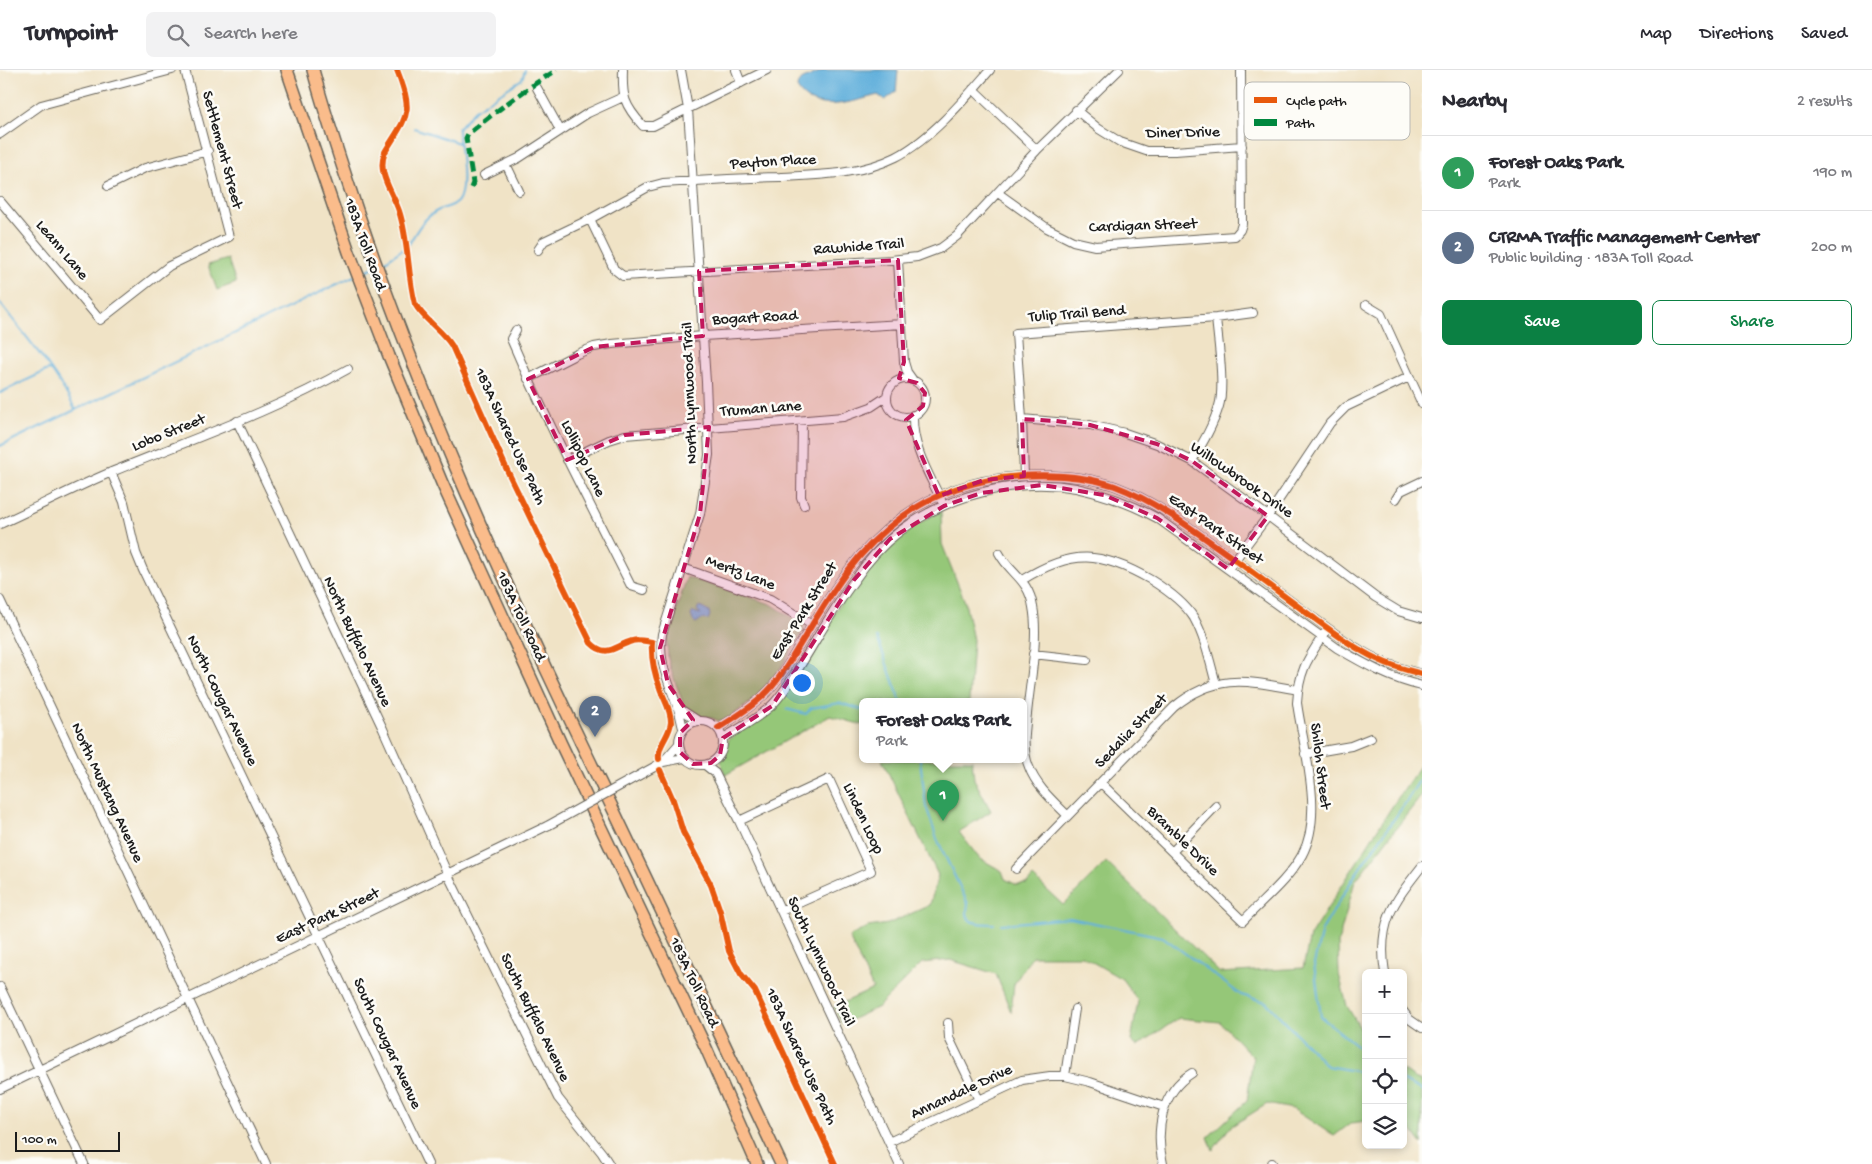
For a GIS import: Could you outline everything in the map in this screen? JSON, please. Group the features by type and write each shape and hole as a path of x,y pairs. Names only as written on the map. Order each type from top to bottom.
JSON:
{"highway":[{"name":"183A Toll Road","path":"287,70 349,252 424,440 516,648 706,1048 757,1164"},
{"name":"183A Toll Road","path":"313,70 324,110 369,245 416,372 441,432 530,633 781,1164"}],"street":[{"path":"0,134 41,105 172,70"},
{"name":"Settlement Street","path":"100,320 169,266 229,237 208,151 185,70"},
{"path":"623,70 623,97 634,116 643,126 653,126 767,70"},
{"name":"North Lynnwood Trail","path":"681,70 688,109 709,427 709,455 700,514 662,634 660,648 668,684 683,728"},
{"path":"736,70 741,83"},
{"name":"Peyton Place","path":"538,250 544,241 590,219 648,187 663,183 835,174 868,168 896,157 916,144 990,70"},
{"name":"Rawhide Trail","path":"590,219 614,269 623,276 898,260 918,257 941,248 957,236 1076,110 1119,70"},
{"path":"1241,70 1242,146"},
{"path":"538,88 560,130"},
{"path":"973,89 1037,150"},
{"path":"484,175 519,158 588,113 623,97"},
{"name":"Diner Drive","path":"1076,110 1120,142 1146,151 1175,151 1242,146"},
{"name":"Cardigan Street","path":"998,193 1047,228 1073,241 1095,246 1225,238 1235,236 1242,224 1242,146"},
{"path":"108,186 145,168 208,151"},
{"path":"506,164 519,191"},
{"name":"Leann Lane","path":"0,201 100,320"},
{"path":"898,260 904,362 907,372 922,387 925,394 923,406 914,415 903,417"},
{"path":"1366,305 1381,314 1422,404"},
{"name":"Tulip Trail Bend","path":"1024,476 1016,333 1216,318 1253,313"},
{"path":"1192,461 1209,430 1219,405 1220,374 1216,318"},
{"name":"Bogart Road","path":"528,379 594,348 612,344 703,336 902,324"},
{"name":"Lollipop Lane","path":"516,330 511,339 567,460 631,586 644,590"},
{"path":"904,362 901,373 886,397 889,408 903,417 913,430"},
{"name":"Lobo Street","path":"0,524 111,472 237,421 329,380 348,369"},
{"path":"1228,569 1268,516 1330,423 1346,407 1409,378"},
{"path":"894,382 912,379"},
{"name":"Truman Lane","path":"567,460 609,440 625,435 843,417 871,407 886,397"},
{"name":"Truman Lane","path":"871,407 889,408"},
{"path":"914,415 913,430 917,449 944,506"},
{"name":"Willowbrook Drive","path":"1022,419 1056,420 1125,433 1157,444 1192,461 1375,597 1398,611 1422,618"},
{"name":"North Buffalo Avenue","path":"237,421 382,729 448,875"},
{"path":"802,421 801,497 804,505"},
{"name":"North Cougar Avenue","path":"111,472 124,502 136,553 143,570 319,936"},
{"name":"East Park Street","path":"718,728 744,712 764,696 779,678 847,570 865,548 889,526 910,511 939,496 984,480 1024,476 1078,478 1114,486 1156,506 1235,560 1327,628 1376,658 1422,674"},
{"path":"1396,499 1401,491 1422,481"},
{"name":"East Park Street","path":"723,738 751,722 772,706 810,652 854,580 900,531 944,506 981,493 1011,486 1042,485 1074,488 1104,495 1132,505 1157,518 1321,638 1367,666 1389,676 1422,686"},
{"path":"999,553 1003,561 1022,580 1028,589 1033,606 1035,624 1027,712"},
{"path":"1022,580 1041,568 1084,558 1109,560 1132,569 1165,589 1185,606 1193,617 1203,639 1216,684"},
{"name":"Mertz Lane","path":"683,568 770,599 812,625"},
{"name":"North Mustang Avenue","path":"0,600 266,1164"},
{"name":"Shiloh Street","path":"1244,921 1286,876 1302,854 1312,827 1313,801 1297,703 1300,676 1306,662 1327,628"},
{"path":"1033,654 1087,660"},
{"name":"Sedalia Street","path":"1016,869 1174,707 1197,690 1216,684 1250,682 1298,690"},
{"path":"677,707 697,720"},
{"path":"697,720 708,721 718,728 723,738 722,750 716,759 705,765 693,764 684,758 678,745 678,739 683,728 697,720"},
{"path":"1306,754 1351,746 1371,738"},
{"name":"East Park Street","path":"659,764 678,745"},
{"name":"East Park Street","path":"0,1088 448,875 549,825 659,764 684,758"},
{"path":"715,773 716,759"},
{"path":"1027,762 1038,783 1067,815"},
{"name":"South Lynnwood Trail","path":"705,765 715,773 739,820 899,1164"},
{"name":"Linden Loop","path":"739,820 828,778 871,870 781,911"},
{"name":"Bramble Drive","path":"1101,783 1244,921"},
{"path":"1173,851 1216,806"},
{"path":"1384,969 1382,953 1383,929 1392,906 1422,866"},
{"name":"South Buffalo Avenue","path":"448,875 558,1098 609,1164"},
{"name":"South Cougar Avenue","path":"319,936 428,1164"},
{"path":"0,987 84,1164"},
{"path":"1065,1076 1075,1009"},
{"path":"1405,1014 1422,1028"},
{"path":"948,1023 949,1038 979,1100"},
{"path":"1163,1164 1160,1142 1161,1119 1164,1107 1177,1084 1192,1073"},
{"name":"Annandale Drive","path":"889,1142 1022,1080 1050,1076 1065,1076 1090,1082 1164,1107"}],"highlighted area":[{"path":"898,260 904,362 899,378 917,383 925,393 923,406 906,420 939,496 984,480 1024,476 1022,419 1056,421 1090,425 1157,444 1192,461 1268,516 1228,569 1157,518 1104,495 1042,485 981,493 944,506 890,539 854,580 772,706 723,738 720,755 711,763 693,764 680,752 680,733 693,720 668,684 660,648 700,514 709,427 625,435 567,460 528,379 594,347 703,336 699,271"}],"green space":[{"path":"228,259 236,283 217,290 208,265"},
{"path":"941,511 942,544 965,602 973,640 969,698 859,698 859,724 830,716 725,775 721,763 729,739 765,715 855,582 874,561 905,533"},
{"path":"687,577 771,604 804,625 804,630 772,682 751,702 727,719 719,721 709,717 695,716 688,712 684,706 668,659 667,642 670,629"},
{"path":"883,763 972,763 974,779 991,811 959,832 979,858 1002,871 1005,879 1017,885 1027,884 1033,877 1063,905 1106,862 1220,973 1303,968 1310,936 1393,805 1422,763 1422,795 1355,881 1338,942 1339,974 1347,1006 1362,1031 1362,1122 1351,1123 1334,1136 1293,1109 1267,1104 1230,1127 1213,1150 1208,1137 1247,1101 1253,1057 1220,1022 1179,1018 1137,1046 1131,1041 1138,1001 1122,979 1082,956 1032,956 1014,984 1011,1012 996,974 950,960 922,963 878,1007 842,1024 834,1007 873,989 849,937 868,927 888,924 930,905 938,875"},
{"path":"1407,1073 1422,1081 1422,1144 1407,1123"}],"water":[{"path":"824,70 898,70 896,92 885,100 878,95 846,103 823,104 813,102 804,97 797,88 798,83"},
{"path":"699,606 709,612 710,615 708,620 702,619 696,623 691,615 693,612 701,614 697,610"}],"waterway":[{"path":"409,244 429,216 455,204 460,196 462,178 458,129 475,110 522,79 525,70"},
{"path":"414,128 459,143"},
{"path":"381,264 403,249"},
{"path":"361,273 372,268"},
{"path":"0,446 354,276"},
{"path":"0,303 49,367 75,409"},
{"path":"0,393 48,370 52,371"},
{"path":"877,638 900,698"},
{"path":"786,709 806,714 811,708 840,703 859,709"},
{"path":"920,763 926,806 937,839 968,904 968,916 973,922 994,924"},
{"path":"1362,1050 1321,1017 1314,964 1322,930 1355,875 1422,776"},
{"path":"1001,924 1070,918 1163,937 1241,995 1266,1002 1327,1066 1362,1072"},
{"path":"1407,1083 1422,1090"}],"marked path":[{"path":"471,188 473,183 466,138 468,134 511,100 557,70"}],"cycle path":[{"name":"183A Shared Use Path","path":"397,70 406,96 406,113 385,152 383,167 386,182 402,222 415,304 452,346 507,470 591,643 597,648 607,651 634,640 652,642 655,671 671,717 670,727 660,749 659,759"},
{"path":"718,728 748,709 776,682 847,572 886,530 915,508 943,494 989,480 1020,476 1043,475 1092,480 1115,486 1142,498 1192,529 1350,643 1382,661 1422,674"},
{"name":"183A Shared Use Path","path":"660,770 673,800 683,832 711,885 720,911 729,951 741,974 755,991 835,1164"}],"place":[{"name":"CTRMA Traffic Management Center","path":"595,737"},
{"name":"Forest Oaks Park","path":"943,821"}]}
